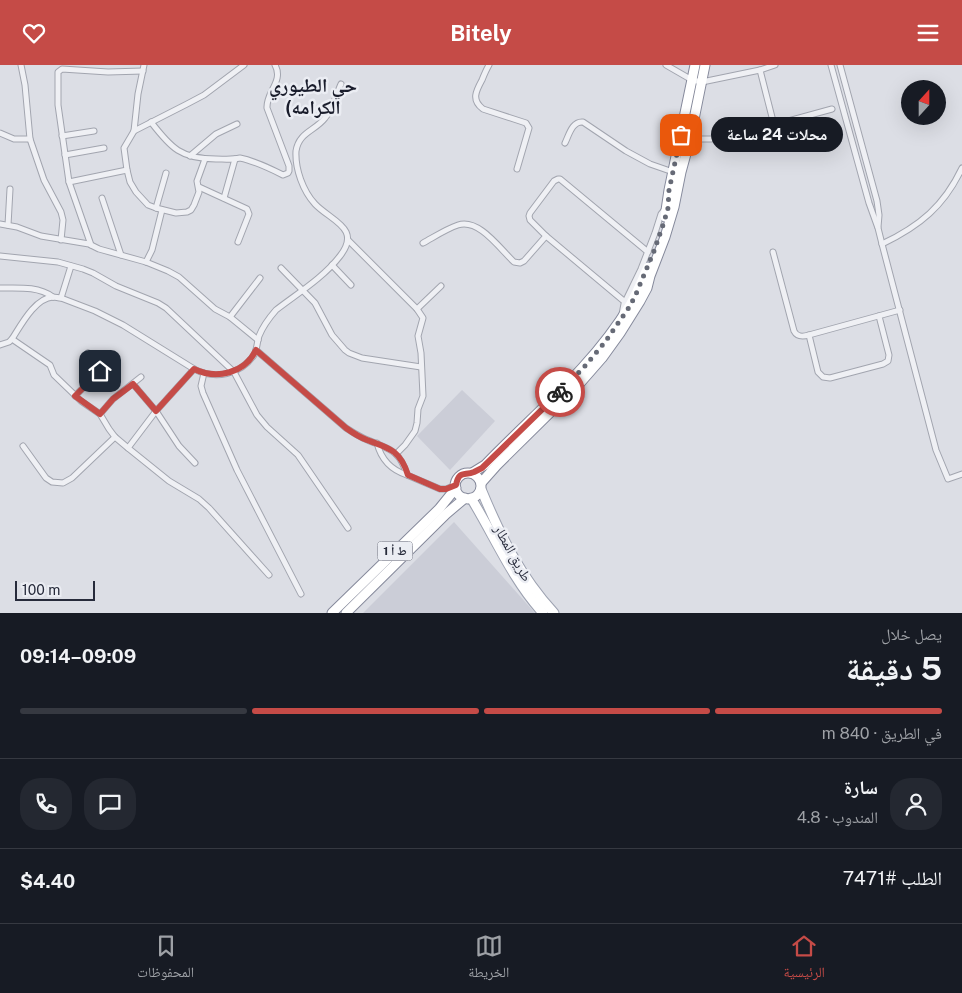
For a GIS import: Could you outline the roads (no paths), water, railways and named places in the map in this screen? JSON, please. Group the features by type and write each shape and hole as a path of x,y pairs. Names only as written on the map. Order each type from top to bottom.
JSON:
{"main road":[{"path":"695,65 669,190 668,208 660,237 636,294 595,354 575,377 485,465 472,473 465,473 460,476 456,486 460,495 468,498 477,495 481,486 497,465 586,376 602,358 628,321 647,288 674,207 705,65"},
{"path":"472,473 478,477 481,486"},
{"name":"ط أ 1","path":"332,613 439,509 456,486"},
{"name":"طريق المطار","path":"481,486 498,529 511,555 529,583 554,613"},
{"name":"طريق المطار","path":"468,498 484,519 510,569 532,601 543,613"},
{"name":"ط أ 1","path":"346,613 446,514 468,498"}],"street":[{"path":"21,65 25,85 30,139 44,180 61,212 63,220 61,240"},
{"path":"134,131 204,95 244,65"},
{"path":"151,122 169,144 190,156 205,159 240,158 251,160 283,175 288,173 289,166 267,108 268,99 278,77 275,65"},
{"path":"489,65 476,93 478,105 483,109 526,123 529,128 517,169"},
{"path":"666,65 692,80 702,82 775,65"},
{"path":"831,65 871,210 878,228 936,450 948,479 962,474"},
{"path":"840,65 878,208 878,228"},
{"path":"92,246 69,183 58,105 57,83 60,70 118,72 144,68 138,94 134,131 124,148 130,182 148,205 176,213 187,213 191,210 199,192 197,181 205,159"},
{"path":"760,70 774,125"},
{"path":"0,288 30,289 61,298 95,311 123,325 194,369 204,373 222,375 234,372 249,360 256,350 262,329 271,316 332,265 347,245 346,232 341,224 320,208 310,197 302,183 296,161 297,149 301,139 326,117 341,84"},
{"path":"690,139 725,138 832,109"},
{"path":"566,143 575,123 583,122 632,154 673,172"},
{"path":"190,156 216,134 237,124"},
{"path":"62,136 94,131"},
{"path":"0,133 14,139 30,139"},
{"path":"851,137 859,135"},
{"path":"65,155 104,149"},
{"path":"224,198 235,159"},
{"path":"882,244 907,231 932,213 947,195 962,168"},
{"path":"69,183 127,170"},
{"path":"156,208 166,173"},
{"path":"863,181 871,179"},
{"path":"625,302 546,236 531,222 530,215 554,181 562,180 648,252"},
{"path":"199,187 245,207 249,214 238,242"},
{"path":"8,225 10,189"},
{"path":"102,198 121,255"},
{"path":"622,316 625,302 648,252 661,214 663,210 668,208"},
{"path":"146,262 152,250 162,210"},
{"path":"0,224 17,227 41,236 83,243 146,262 168,271 179,277 210,305 230,317 258,339"},
{"path":"423,243 455,226 463,224 472,225 482,230 514,262 520,263 546,236"},
{"path":"348,241 417,309 423,318 418,336 423,393 418,409 417,426 408,442 396,454"},
{"path":"773,252 794,331 800,337 900,310"},
{"path":"0,256 58,262 71,266 93,273 116,286 166,308 234,372 257,415 267,427 298,455 348,528"},
{"path":"332,265 351,285"},
{"path":"61,298 71,266"},
{"path":"281,268 318,307 336,341 349,353 362,358 421,367"},
{"path":"230,317 260,278"},
{"path":"417,309 441,286"},
{"path":"0,345 12,339 36,305 53,297"},
{"path":"809,335 818,372 823,377 830,378 883,364 888,361 889,355 879,316"},
{"path":"12,339 50,365 54,375 75,396 100,414 115,437 169,481 199,499 209,508 269,575"},
{"path":"256,350 346,428 362,438 387,447 396,454 408,475"},
{"path":"75,396 101,370 100,365 88,353"},
{"path":"128,448 156,411 194,369"},
{"path":"204,373 201,386 203,393 237,470 301,594"},
{"path":"100,414 113,399 141,377"},
{"path":"133,384 195,463"},
{"path":"23,446 46,478 52,482 63,483 72,478 115,437"},
{"path":"377,443 382,455 395,470 440,489 456,486"}],"place":[{"name":"محلات 24 ساعة","path":"681,135"}],"district":[{"name":"حي الطيوري (الكرامه","path":"313,96"}]}
